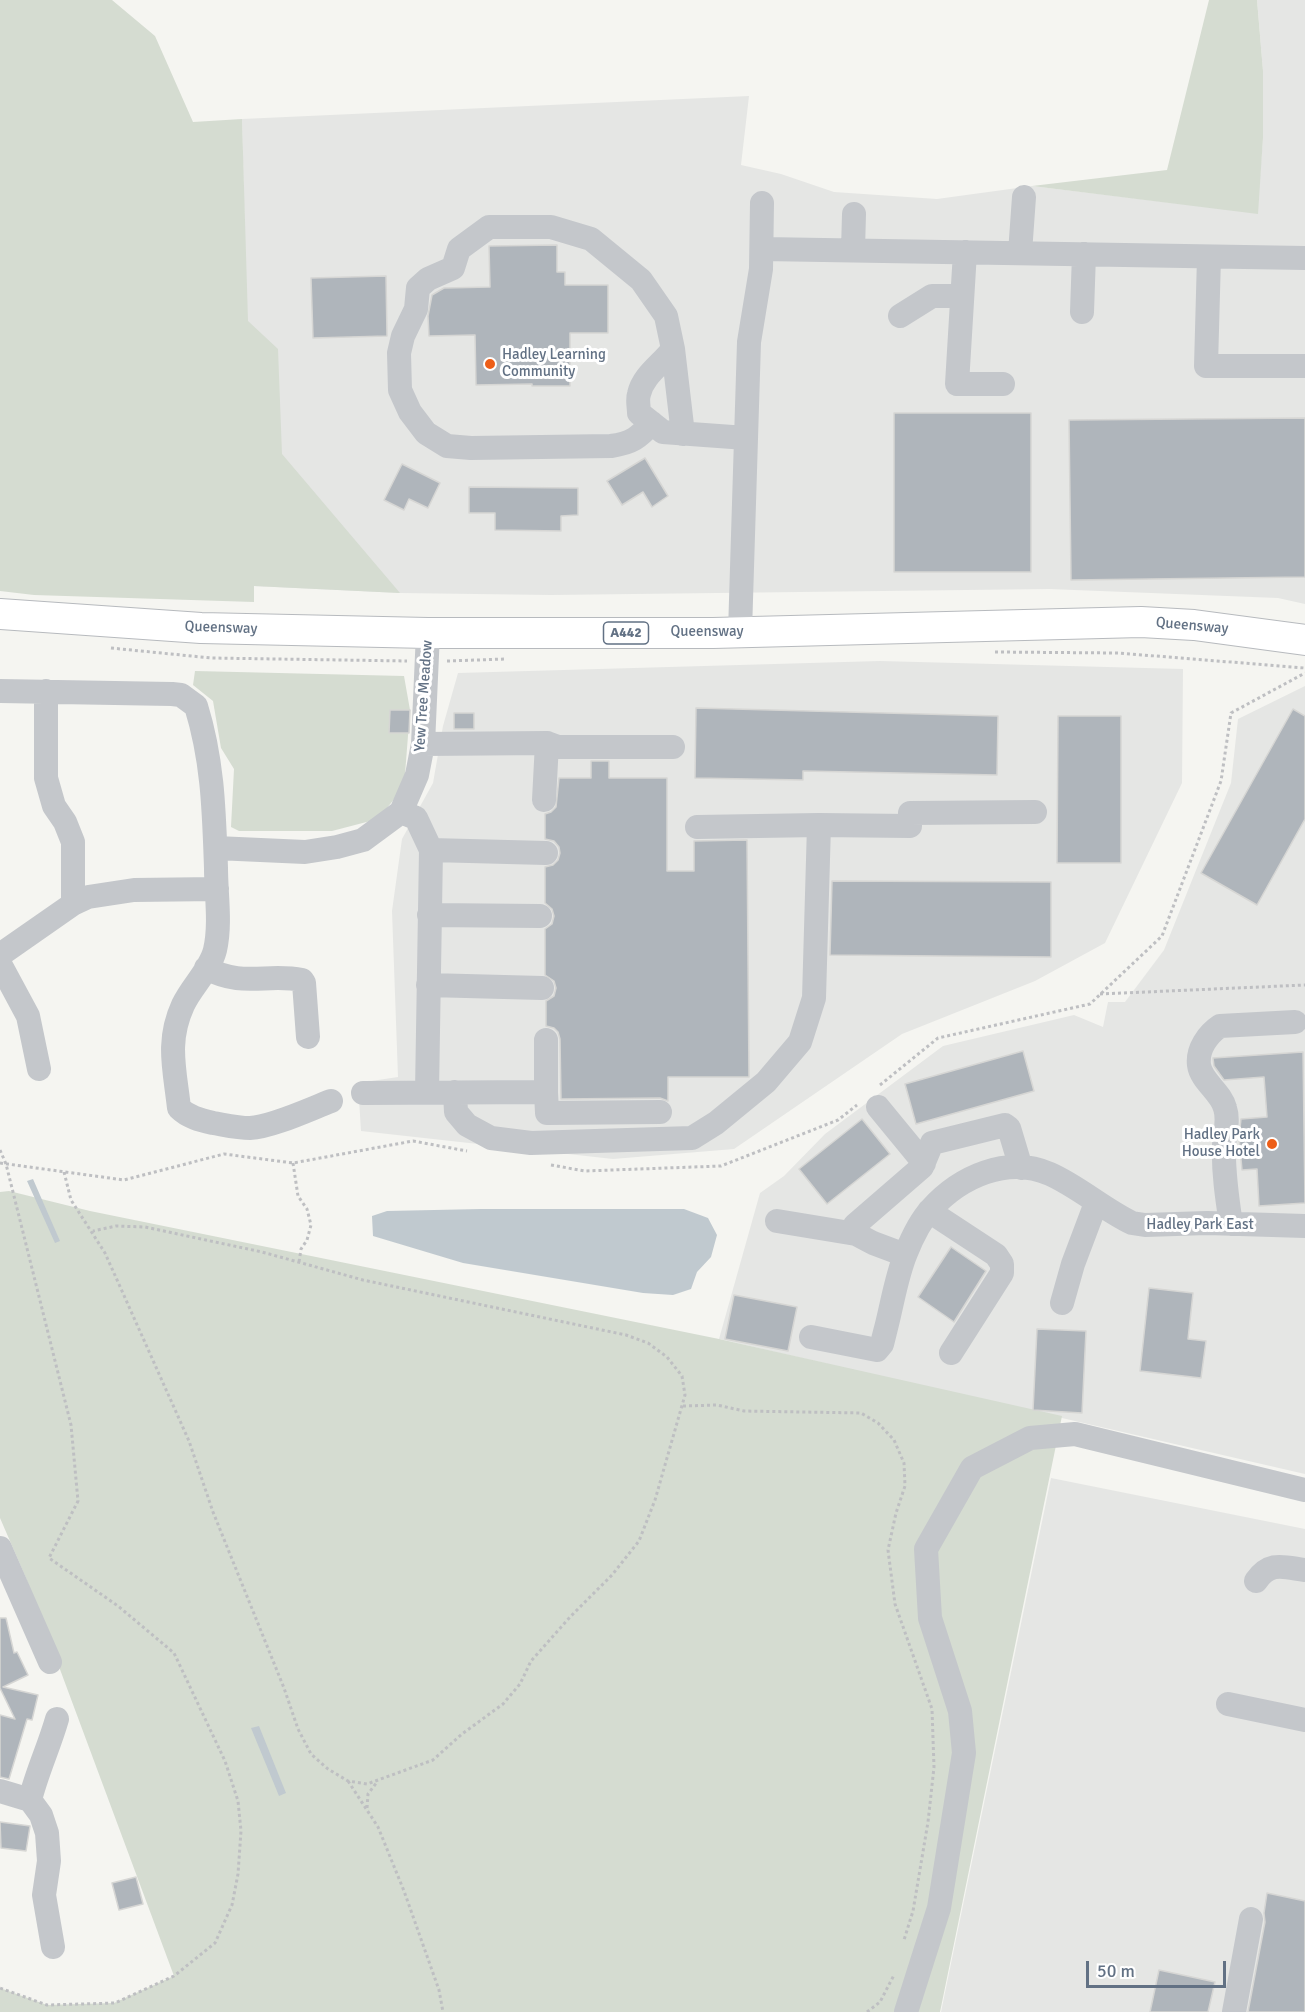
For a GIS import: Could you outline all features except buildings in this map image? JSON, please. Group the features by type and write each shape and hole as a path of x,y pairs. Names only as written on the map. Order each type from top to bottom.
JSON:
{"main road":[{"name":"Queensway","path":"0,614 201,628 428,633 740,632 1141,622 1194,625 1305,640"}],"street":[{"path":"1020,253 1024,197"},
{"path":"740,632 749,342 760,286 763,249 762,203"},
{"path":"853,250 854,214"},
{"path":"652,423 636,439 625,444 611,446 471,448 447,446 426,433 410,412 400,390 399,353 403,336 416,309 418,288 428,279 453,268 459,249 489,227 551,227 591,239 641,280 666,316 673,350 683,434"},
{"path":"763,249 1305,258"},
{"path":"964,252 957,384 1003,384"},
{"path":"1082,312 1084,254"},
{"path":"1209,256 1206,366 1305,366"},
{"path":"900,316 932,296 962,296"},
{"path":"673,350 648,375 639,394 639,413 663,432 746,438"},
{"name":"Yew Tree Meadow","path":"216,848 305,852 337,847 363,840 401,812 417,776 423,744 428,633"},
{"path":"0,691 172,694 181,695 196,706 212,778 217,889 215,952 183,1006 172,1044 179,1108 186,1114 205,1121 253,1128 331,1101"},
{"path":"46,691 46,778 54,806 66,822 73,842 73,904"},
{"path":"544,800 547,743"},
{"path":"423,744 547,743 558,747 673,747"},
{"path":"401,812 416,818 431,850 427,1092"},
{"path":"697,826 910,826 910,813 1035,812"},
{"path":"454,1092 456,1112 467,1125 491,1138 531,1143 692,1138 716,1123 766,1083 800,1042 814,998 819,825"},
{"path":"431,850 546,853"},
{"path":"0,955 73,904 88,897 112,892 217,889"},
{"path":"429,915 540,916"},
{"path":"0,964 28,1016 39,1070"},
{"path":"206,969 222,977 238,980 302,980 308,1037"},
{"path":"428,985 542,988"},
{"path":"1231,1224 1225,1166 1226,1109 1221,1098 1200,1070 1199,1056 1213,1030 1220,1026 1294,1022"},
{"path":"546,1040 547,1113 660,1112"},
{"path":"363,1093 546,1092"},
{"path":"870,1101 924,1163"},
{"path":"856,1234 855,1225 908,1180 924,1163 932,1143 1005,1125 1009,1128 1021,1168"},
{"name":"Hadley Park East","path":"811,1336 877,1350 882,1344 905,1255 929,1211 951,1190 968,1179 988,1171 1021,1168 1048,1173 1132,1223 1305,1226"},
{"path":"1062,1303 1073,1264 1096,1203"},
{"path":"929,1211 996,1254 1002,1264 1002,1273 951,1353"},
{"path":"777,1221 856,1234 905,1255"},
{"path":"906,2012 939,1908 964,1753 960,1711 930,1618 926,1550 972,1468 1030,1438 1076,1434 1305,1490"},
{"path":"2,1561 50,1662"},
{"path":"1256,1581 1263,1570 1277,1566 1305,1570"},
{"path":"1228,1704 1305,1720"},
{"path":"30,1800 36,1774 51,1742 57,1719"},
{"path":"0,1791 30,1800 41,1815 47,1833 50,1861 44,1895 54,1947"},
{"path":"1234,2012 1251,1919"}],"path":[{"path":"550,1165 585,1171 721,1166 838,1120 870,1101 938,1038 1090,1004 1162,936 1221,781 1231,712 1305,673"},
{"path":"1100,994 1305,984"},
{"path":"0,1163 123,1180 224,1154 293,1163 413,1141 471,1151"},
{"path":"0,1988 46,2006 115,2003 174,1976 215,1943 232,1905 238,1875 241,1831 238,1801 225,1761 174,1653 118,1606 49,1558 78,1501 71,1425 6,1164 1,1153"},
{"path":"293,1163 298,1196 307,1209 311,1225 307,1240 301,1249 299,1262"},
{"path":"64,1172 71,1200 105,1253 189,1441 213,1512 298,1728 311,1754 328,1769 348,1781 367,1784 433,1760 462,1734 503,1704 520,1684 531,1661 612,1575 639,1541 655,1500 685,1395 682,1376 667,1357 648,1343 626,1335 363,1280 299,1262 145,1227 116,1226 93,1231"},
{"path":"682,1406 717,1405 744,1412 781,1410 861,1413 878,1423 894,1440 904,1463 905,1486 888,1550 895,1604 932,1709 934,1767 917,1889 904,1942"},
{"path":"348,1781 378,1827 404,1891 439,1990 443,2012"},
{"path":"367,1810 369,1794 378,1781"},
{"path":"867,2012 880,2002 895,1973"}],"shaded area":[{"path":"0,0 112,0 155,36 193,122 242,119 248,321 278,349 282,454 400,593 254,586 254,602 34,595 0,591"},
{"path":"1209,0 1257,0 1263,71 1263,138 1258,214 1032,186 1167,170"},
{"path":"1257,0 1305,0 1305,604 1278,598 1049,589 551,595 400,593 253,586 242,119 749,96 741,165 781,174 834,192 937,199 1032,186 1257,213 1263,138 1263,71"},
{"path":"880,661 1183,669 1182,783 1105,943 1035,981 902,1034 734,1149 613,1159 361,1131 358,1083 398,1077 392,911 402,839 433,783 443,726 458,673"},
{"path":"195,671 404,676 410,710 404,787 378,819 332,831 239,831 231,827 234,769 221,748 213,701 193,685"},
{"path":"1305,686 1305,1474 719,1339 760,1193 784,1176 825,1134 943,1046 1074,1015 1103,1027 1108,1002 1125,1002 1164,950 1231,783 1238,719"},
{"path":"33,1179 60,1241 55,1243 27,1181"},
{"path":"9,1191 90,1211 719,1339 1062,1416 940,2012 0,2012 0,1988 47,2005 114,2003 174,1976 26,1578 0,1518 0,1192"},
{"path":"684,1209 708,1218 717,1235 711,1257 697,1272 691,1289 673,1295 643,1293 463,1263 373,1236 372,1216 387,1211"},
{"path":"1051,1478 1305,1529 1305,2012 941,2012"},
{"path":"259,1726 286,1793 279,1796 251,1728"}],"place":[{"name":"Hadley Learning Community","path":"490,364"},
{"name":"Hadley Park House Hotel","path":"1272,1144"}]}
